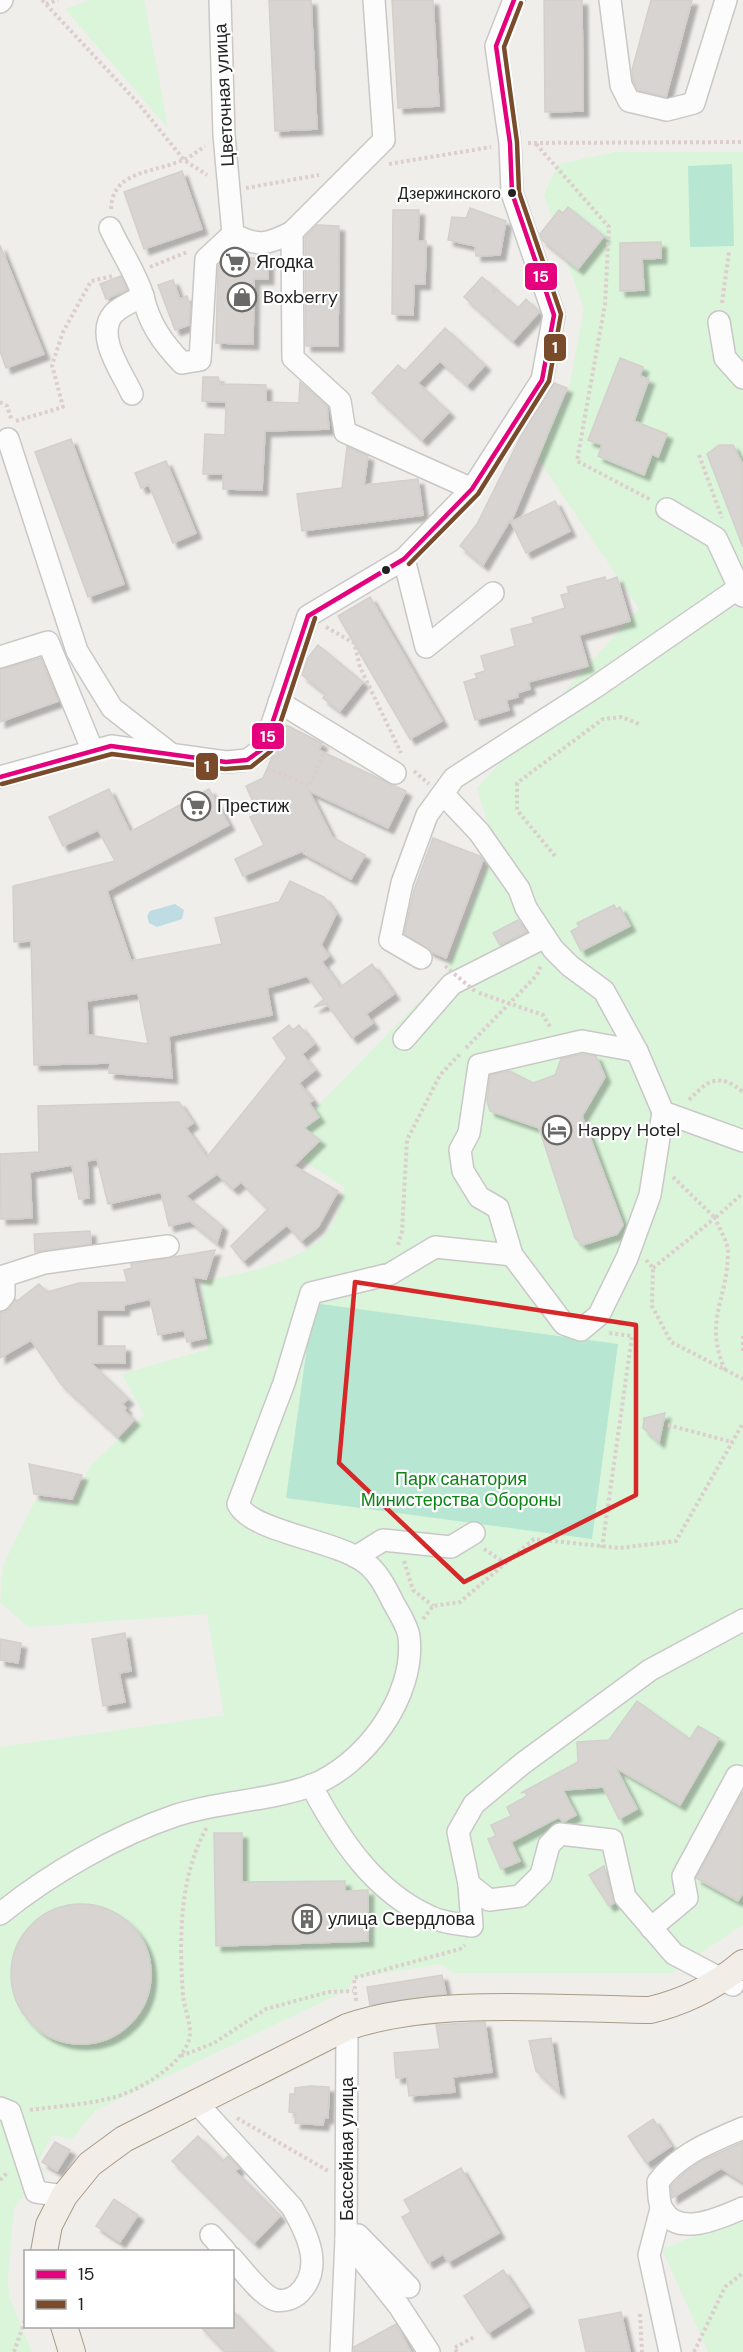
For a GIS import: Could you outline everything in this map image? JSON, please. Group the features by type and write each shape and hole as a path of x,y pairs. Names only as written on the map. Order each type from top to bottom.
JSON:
{"main road":[{"path":"44,2250 49,2225 64,2196 90,2164 124,2139 203,2110 355,2025 443,2009 650,2010 674,2004 733,1979 743,1963"},
{"path":"65,2328 72,2352"}],"street":[{"name":"Цветочная улица","path":"220,0 224,135 233,234"},
{"path":"110,228 122,256 135,270 147,319 182,363 200,360 207,259 233,234 250,243 271,243 292,232 384,140 374,0"},
{"path":"0,777 92,749 111,746 225,762 247,760 264,748 308,616 404,559 472,489 542,380 554,315 512,193 510,143 496,46 514,0"},
{"path":"610,0 621,85 629,101 667,110 694,103 726,0"},
{"path":"292,232 293,358 340,401 345,432 472,489"},
{"path":"132,394 105,335 108,323 115,311 143,296"},
{"path":"719,322 725,358 743,378"},
{"path":"10,431 77,651 112,708 171,754"},
{"path":"421,958 390,940 402,883 427,815 444,795 454,778 742,589 716,538 667,509"},
{"path":"404,559 426,647 493,594"},
{"path":"0,657 48,642 92,749"},
{"path":"279,702 332,733 401,764"},
{"path":"444,795 478,832 519,889 526,908 547,940 570,966 604,991 637,1051 669,1114 656,1160 650,1195 627,1258 599,1315 581,1329 564,1324 512,1255 498,1208 478,1197 463,1171 460,1150 468,1133 479,1065 582,1041 637,1051"},
{"path":"404,1040 452,984 547,940"},
{"path":"669,1114 743,1141"},
{"path":"0,1300 4,1295 2,1275 44,1263 168,1246"},
{"path":"0,1914 19,1899 108,1845 177,1815 311,1785 358,1757 381,1730 397,1703 404,1680 409,1636 382,1580 356,1557 313,1539 270,1528 242,1513 238,1504 284,1383 311,1293 390,1274 435,1247 512,1255"},
{"path":"356,1557 383,1540 451,1547 474,1533"},
{"path":"311,1785 332,1826 355,1857 388,1890 432,1918 472,1926 469,1884 458,1832 474,1804 522,1764 650,1670 743,1620"},
{"path":"651,1928 687,1898 682,1876 737,1776"},
{"path":"469,1884 489,1900 520,1896 541,1875 549,1845 560,1834 612,1840 626,1897 651,1928 674,1954 733,1979"},
{"name":"Бассейная улица","path":"355,2025 346,2239 399,2306 429,2352"},
{"path":"5,2110 36,2193 64,2196"},
{"path":"203,2110 292,2207 303,2226 314,2269 308,2284 294,2297 281,2301 270,2298 234,2260"},
{"path":"670,2352 649,2255 661,2209 658,2181 669,2168 697,2148 743,2128"},
{"path":"661,2209 669,2218 700,2223 743,2208"},
{"path":"211,2235 224,2250"},
{"path":"342,2352 346,2239 358,2235 409,2286"}],"path":[{"path":"42,0 138,103 184,160 136,174 119,184 111,201 110,228"},
{"path":"46,4 58,0"},
{"path":"510,143 743,142"},
{"path":"535,143 609,227 606,304 578,461 667,509"},
{"path":"719,322 729,252"},
{"path":"10,431 63,407 52,365"},
{"path":"699,455 726,529"},
{"path":"308,616 354,643 360,667 401,764 444,795"},
{"path":"555,856 517,810 517,783 603,719 622,717 641,725"},
{"path":"247,760 310,786 332,733"},
{"path":"390,1274 402,1231 407,1140 440,1075 537,975 547,940"},
{"path":"445,966 476,992 509,1005 543,1014 561,1046"},
{"path":"669,1114 705,1084 721,1079 733,1084 743,1092"},
{"path":"656,1160 715,1218 728,1250 714,1327 717,1353 725,1370"},
{"path":"743,1193 653,1268 652,1306 671,1342 743,1379"},
{"path":"581,1329 632,1336 602,1548"},
{"path":"743,1336 743,1353"},
{"path":"409,1636 433,1606 460,1602 534,1539 602,1548 676,1541 743,1423"},
{"path":"668,1425 732,1442"},
{"path":"402,1542 404,1567 413,1590 433,1606"},
{"path":"5,2110 114,2098 158,2076 180,2056 189,2040 190,2027 184,2002 181,1962 182,1918 189,1870 201,1838 219,1805"},
{"path":"355,2025 354,1978 460,1949 472,1939 472,1926"},
{"path":"180,2056 214,2043 266,2009 328,1992 353,1991"},
{"path":"203,2110 240,2117 347,2183"},
{"path":"694,2352 725,2287 743,2273"},
{"path":"14,2352 24,2324"},
{"path":"457,2352 454,2348 476,2336"}],"highlighted area":[{"path":"355,1282 636,1325 636,1495 464,1582 339,1463"}],"green space":[{"path":"90,0 144,0 168,128 65,9"},
{"name":"Парк санатория Министерства Обороны","path":"616,152 743,152 743,1925 671,1973 454,1973 440,1964 354,1978 347,1990 95,2111 72,2139 52,2135 37,2164 45,2170 14,2208 8,2278 9,2296 32,2352 0,2352 0,1747 224,1715 207,1614 29,1627 0,1603 3,1565 36,1499 74,1504 90,1466 144,1415 122,1374 208,1349 201,1281 255,1270 293,1256 324,1236 333,1223 345,1188 295,1155 300,1124 445,975 495,847 477,788 639,609 535,454 568,393 584,309 544,195 558,164"},
{"path":"732,164 734,246 690,247 688,166"},
{"path":"313,1303 618,1344 592,1539 286,1498"},
{"path":"743,2217 743,2352 708,2352 662,2249"}],"water":[{"path":"175,904 184,910 182,919 157,927 149,923 147,916 150,911"}],"building":[{"path":"269,0 311,0 317,129 275,131"},
{"path":"392,0 433,0 439,106 398,108"},
{"path":"544,0 582,0 583,111 545,112"},
{"path":"651,0 692,0 666,97 638,90 633,81 632,70"},
{"path":"182,171 202,229 144,249 124,192"},
{"path":"568,207 604,236 578,269 542,240 540,234 559,210 563,213"},
{"path":"470,208 506,221 500,255 476,256 475,246 448,240 452,217 466,218"},
{"path":"393,210 419,210 418,241 426,241 425,284 414,284 413,315 392,314"},
{"path":"317,225 339,226 338,346 306,346 305,237"},
{"path":"661,242 661,258 642,259 644,290 620,291 620,243"},
{"path":"0,245 44,354 6,368 0,351"},
{"path":"226,258 268,258 268,279 254,279 253,344 216,343 218,265"},
{"path":"121,276 127,290 106,299 100,284"},
{"path":"482,277 494,287 493,293 496,289 518,308 526,299 539,312 513,341 464,297"},
{"path":"173,280 180,299 187,296 190,305 189,325 175,330 158,285"},
{"path":"445,328 485,365 467,385 440,361 418,383 449,412 422,440 372,393 398,365 405,371"},
{"path":"620,358 643,367 640,376 649,379 634,421 667,434 658,457 652,454 644,475 598,456 602,445 588,440"},
{"path":"203,377 218,377 220,384 266,385 266,402 299,403 300,382 327,406 329,429 265,431 262,490 223,489 223,474 203,474 205,434 225,435 226,402 202,401"},
{"path":"554,383 567,388 511,522 555,501 570,531 526,553 510,520 483,565 460,546 477,524 521,436"},
{"path":"71,439 124,584 88,597 35,452"},
{"path":"719,445 733,445 743,465 743,547 707,454"},
{"path":"347,447 368,456 364,485 418,479 423,515 302,531 297,494 342,488"},
{"path":"166,461 196,533 173,543 149,485 141,488 135,473"},
{"path":"605,577 606,581 617,577 630,621 579,635 588,666 528,682 530,689 517,693 518,697 506,700 509,710 475,720 464,682 477,678 475,674 485,671 481,656 515,646 511,629 534,623 532,618 565,608 561,595 569,593 567,587"},
{"path":"370,597 442,721 410,739 338,616"},
{"path":"318,645 363,682 340,711 323,698 326,694 302,675 307,659"},
{"path":"41,658 58,701 0,722 0,669"},
{"path":"286,725 322,743 319,750 406,791 388,828 309,791 332,837 365,855 351,879 303,853 305,850 243,876 235,859 264,845 250,817 258,813 246,786 263,778"},
{"path":"109,789 130,832 209,789 229,825 107,891 131,961 222,944 215,918 279,902 290,881 324,897 336,914 321,945 329,956 322,962 340,987 372,964 394,994 366,1014 373,1023 352,1038 327,1004 314,1007 324,999 307,976 267,988 272,1015 169,1036 172,1078 109,1073 110,1063 34,1065 31,941 14,942 13,886 115,861 98,830 63,846 49,817","holes":["138,993 148,1044 88,1035 87,1001"]},
{"path":"433,838 480,856 483,860 446,958 404,934 414,890"},
{"path":"614,905 616,909 620,907 630,926 581,951 571,931 579,927 577,923"},
{"path":"518,920 527,932 500,945 493,933"},
{"path":"289,1025 293,1030 299,1025 314,1044 302,1054 315,1070 299,1083 313,1100 309,1103 319,1117 304,1128 320,1140 294,1166 338,1191 318,1227 301,1241 287,1225 243,1261 231,1246 268,1209 241,1182 233,1189 217,1174 186,1196 222,1226 217,1243 190,1221 169,1226 161,1192 108,1204 97,1159 87,1161 89,1198 79,1199 72,1165 30,1172 32,1218 1,1219 0,1154 39,1152 38,1106 179,1102 193,1123 186,1128 207,1157 287,1058 273,1038"},
{"path":"582,1054 596,1056 605,1077 582,1116 623,1225 617,1234 583,1245 575,1238 539,1128 490,1111 487,1101 490,1075 510,1071 533,1083 555,1075 561,1059"},
{"path":"90,1231 91,1244 35,1252 34,1234"},
{"path":"215,1250 206,1279 193,1277 206,1338 187,1342 184,1330 158,1335 150,1299 124,1305 124,1310 97,1310 97,1346 125,1346 125,1363 91,1363 128,1399 122,1404 126,1408 124,1410 134,1420 118,1437 61,1384 31,1340 0,1358 0,1312 5,1312 15,1299 17,1301 39,1284 47,1292 79,1283 127,1282 124,1270 132,1268 131,1264"},
{"path":"665,1413 659,1442 643,1428 644,1418"},
{"path":"29,1464 82,1475 72,1499 34,1494"},
{"path":"125,1633 131,1671 119,1673 125,1702 103,1706 92,1639"},
{"path":"0,1639 21,1643 18,1663 0,1660"},
{"path":"637,1701 690,1739 698,1726 719,1738 680,1805 616,1768 637,1809 619,1819 603,1787 563,1790 576,1815 563,1822 559,1817 511,1842 520,1861 501,1869 488,1839 496,1836 491,1825 511,1816 507,1807 527,1796 525,1792 521,1793 578,1762 577,1742 609,1740"},
{"path":"743,1792 743,1893 738,1901 696,1878"},
{"path":"214,1833 242,1833 242,1882 345,1881 345,1891 368,1890 368,1941 216,1946"},
{"path":"604,1866 614,1903 609,1906 589,1875"},
{"path":"81,1904 108,1909 131,1924 146,1947 151,1974 146,2001 131,2024 108,2039 81,2044 54,2039 31,2024 16,2001 11,1974 16,1947 31,1924 54,1909"},
{"path":"442,1975 446,1994 370,2005 367,1987"},
{"path":"485,2022 492,2072 453,2077 455,2092 409,2096 407,2077 396,2078 394,2053 440,2049 436,2025"},
{"path":"551,2038 559,2092 536,2071 529,2041"},
{"path":"329,2087 328,2118 324,2118 323,2125 295,2123 296,2113 289,2112 290,2094 295,2094 295,2088"},
{"path":"653,2119 671,2146 646,2163 628,2136"},
{"path":"198,2136 223,2161 228,2156 239,2168 235,2171 280,2216 254,2243 172,2161"},
{"path":"55,2142 70,2150 57,2171 42,2162"},
{"path":"743,2142 743,2182 721,2168 672,2198 671,2186 684,2173 703,2160"},
{"path":"461,2168 499,2233 448,2262 443,2254 428,2263 402,2217 411,2212 404,2200"},
{"path":"114,2199 138,2215 120,2242 96,2226"},
{"path":"503,2270 528,2307 488,2333 464,2296"},
{"path":"234,2312 273,2352 225,2352 202,2328 234,2328"},
{"path":"621,2312 630,2352 586,2352 579,2320"},
{"path":"396,2324 411,2352 354,2352 354,2347"}],"transit line":[{"name":"15","path":"0,777 111,746 226,762 247,760 264,748 308,616 404,559 472,489 542,380 554,315 512,193 510,143 496,46 514,0"},
{"name":"1","path":"409,564 478,494 549,381 561,314 519,192 517,142 504,47 521,3"},
{"name":"1","path":"2,784 112,754 225,769 251,767 271,751 315,618"}],"place":[{"name":"Дзержинского","path":"512,193"},
{"name":"Ягодка","path":"235,262"},
{"name":"Boxberry","path":"242,297"},
{"name":"Престиж","path":"196,806"},
{"name":"Happy Hotel","path":"557,1130"},
{"name":"улица Свердлова","path":"307,1919"}]}
